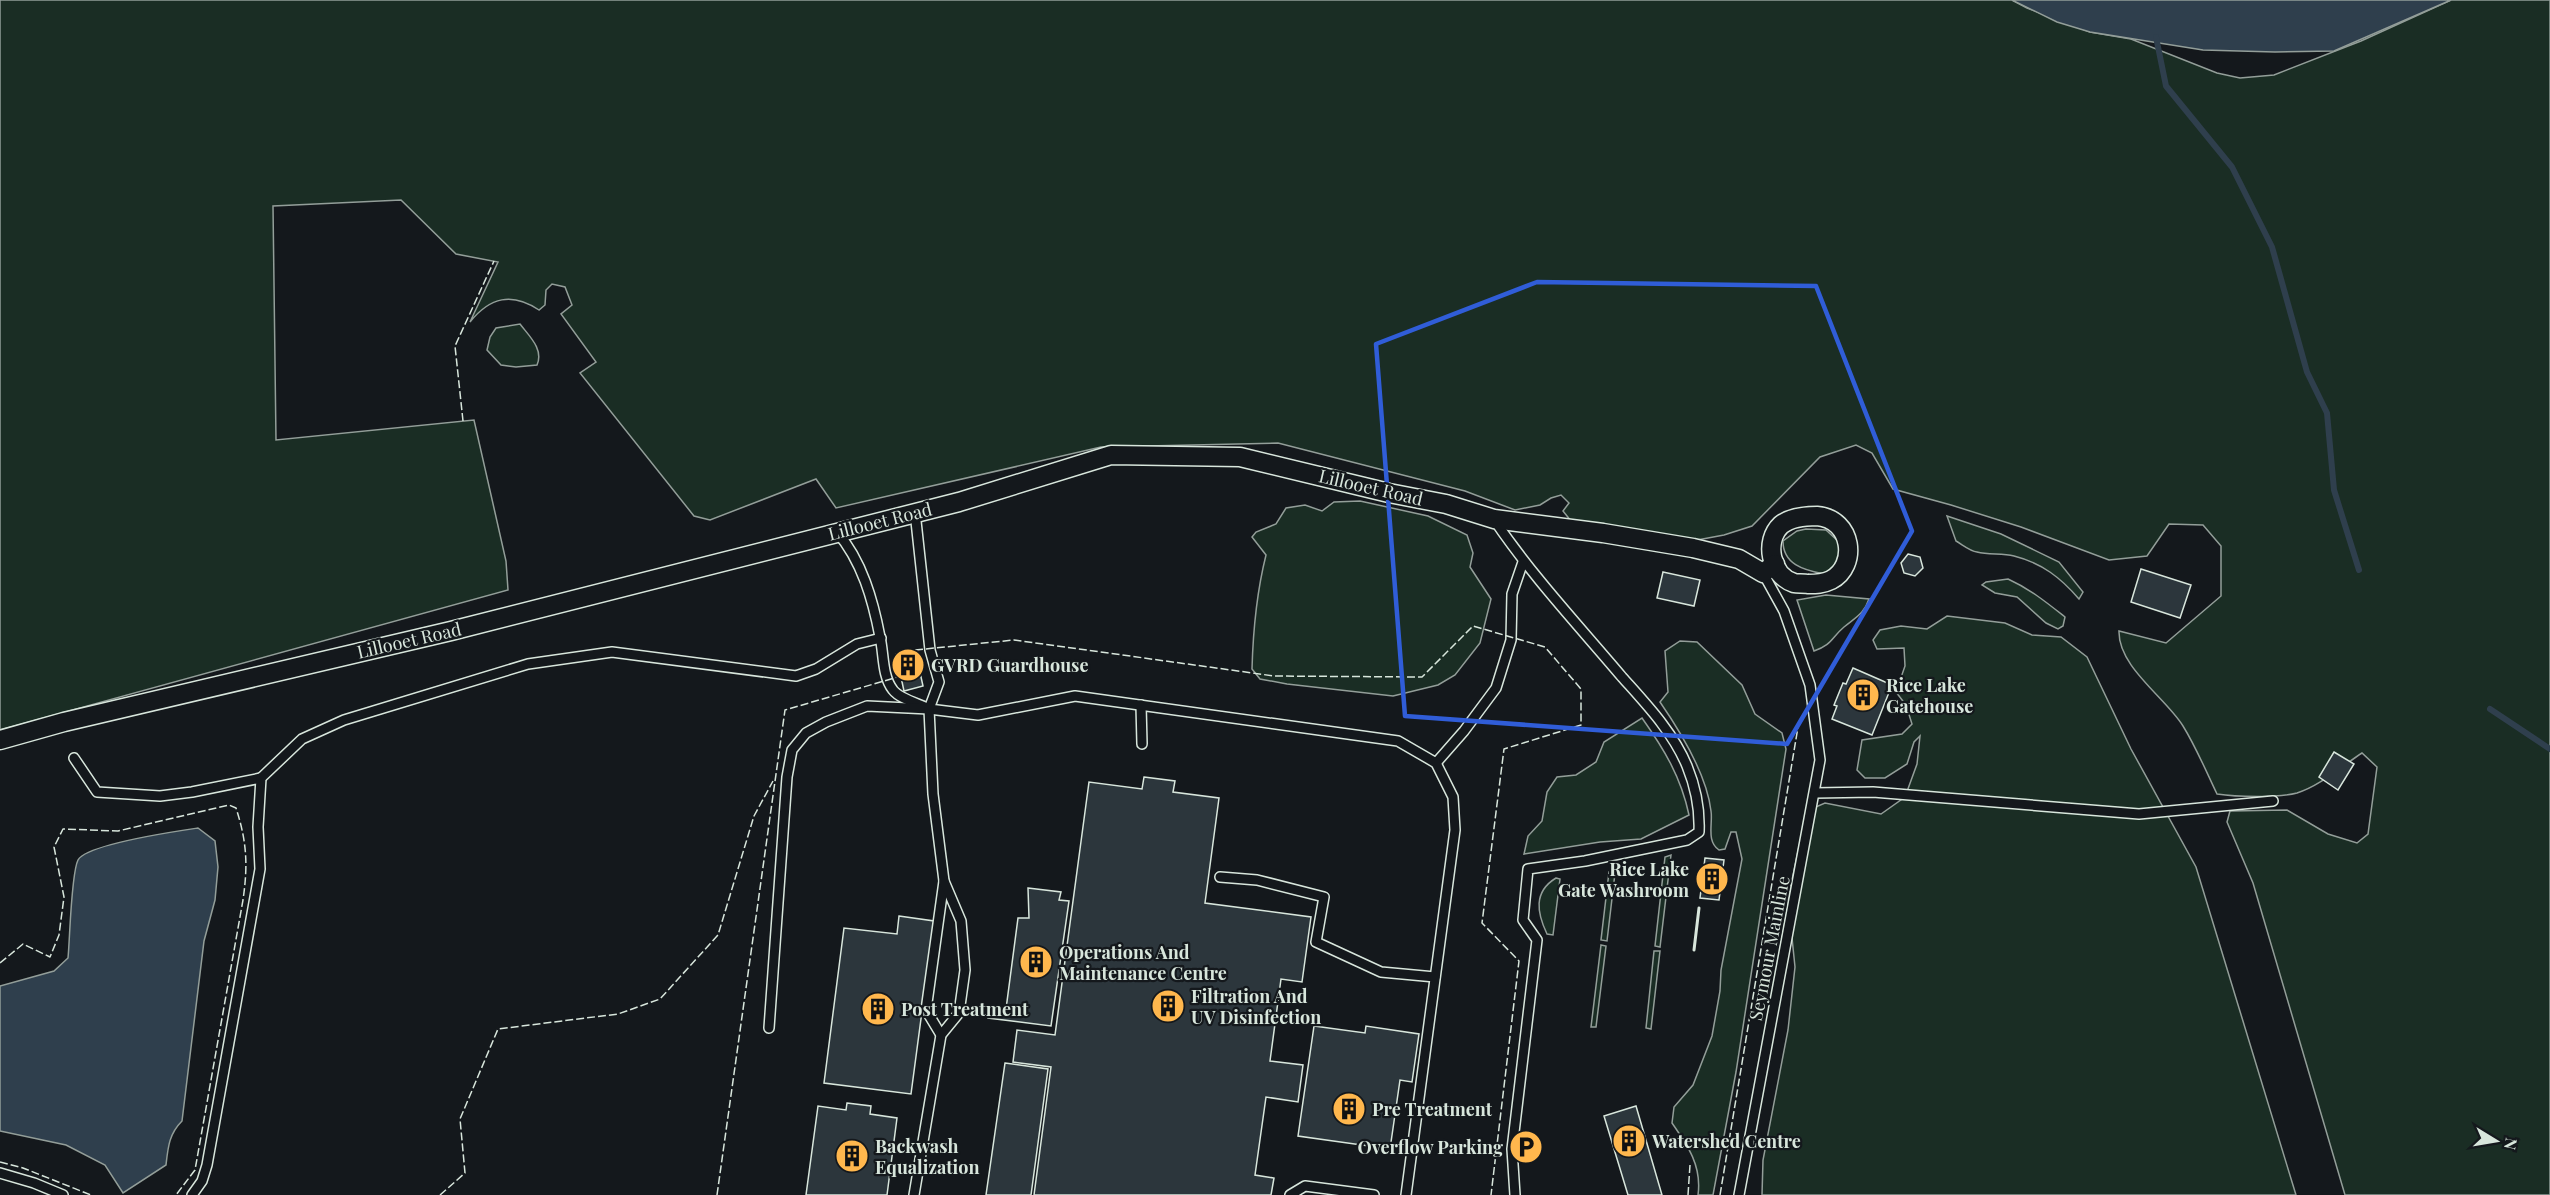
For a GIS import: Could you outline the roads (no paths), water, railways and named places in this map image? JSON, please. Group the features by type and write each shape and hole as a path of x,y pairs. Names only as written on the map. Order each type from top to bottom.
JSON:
{"street":[{"name":"Lillooet Road","path":"0,740 64,722 451,631 959,502 1111,455 1240,457 1389,493 1446,504 1494,519 1603,533 1693,548 1769,569"},
{"path":"1826,516 1837,522 1845,533 1847,549 1845,564 1831,580 1823,584 1795,583 1769,569 1773,536 1782,524 1792,519 1826,516"}],"lane":[{"path":"915,513 930,650 939,682 929,709 933,794 944,881 926,1010 941,1035"},
{"path":"1494,519 1523,562 1660,722 1687,765 1698,798 1699,815 1699,832 1687,840 1585,861 1528,869 1523,920 1537,939 1512,1149 1515,1195"},
{"path":"837,532 849,546 862,574 881,638 887,680 894,693 929,709"},
{"path":"1436,763 1464,731 1496,688 1511,640 1512,594 1523,562"},
{"name":"Seymour Mainline","path":"1739,1195 1820,760 1810,685 1769,569"},
{"path":"74,758 97,792 160,796 192,792 261,778 302,739 344,720 528,664 612,651 796,676 816,669 857,644 881,638"},
{"path":"769,1028 787,777 792,750 806,733 826,722 867,706 929,709 978,715 1075,696 1398,741 1436,763 1453,797 1455,830 1406,1195"},
{"path":"1141,705 1142,744"},
{"path":"192,1195 202,1181 207,1165 260,869 258,827 261,778"},
{"path":"1815,793 1873,792 2139,814 2272,801"},
{"path":"1220,877 1257,880 1324,897 1316,942 1381,972 1435,977"},
{"path":"914,1195 941,1035 959,1013 966,970 961,921 944,881"},
{"path":"0,1173 63,1195"},
{"path":"1290,1195 1305,1186 1374,1195"}],"water":[{"path":"2012,0 2451,0 2334,51 2275,52 2203,50 2090,32 2057,22"},
{"path":"198,828 215,841 218,867 215,900 204,941 182,1121 172,1136 166,1165 123,1193 105,1165 66,1145 0,1131 0,986 54,971 68,958 74,878 78,860 85,854 134,839"}],"waterway":[{"path":"2156,37 2166,86 2232,167 2272,247 2307,372 2327,413 2334,490 2359,570"},
{"path":"2490,709 2550,749"}],"place":[{"name":"GVRD Guardhouse","path":"908,665"},
{"name":"Rice Lake Gatehouse","path":"1863,695"},
{"name":"Rice Lake Gate Washroom","path":"1712,879"},
{"name":"Operations And Maintenance Centre","path":"1036,962"},
{"name":"Filtration And UV Disinfection","path":"1168,1006"},
{"name":"Post Treatment","path":"878,1009"},
{"name":"Pre Treatment","path":"1349,1109"},
{"name":"Watershed Centre","path":"1629,1141"},
{"name":"Overflow Parking","path":"1526,1147"},
{"name":"Backwash Equalization","path":"852,1156"}]}
